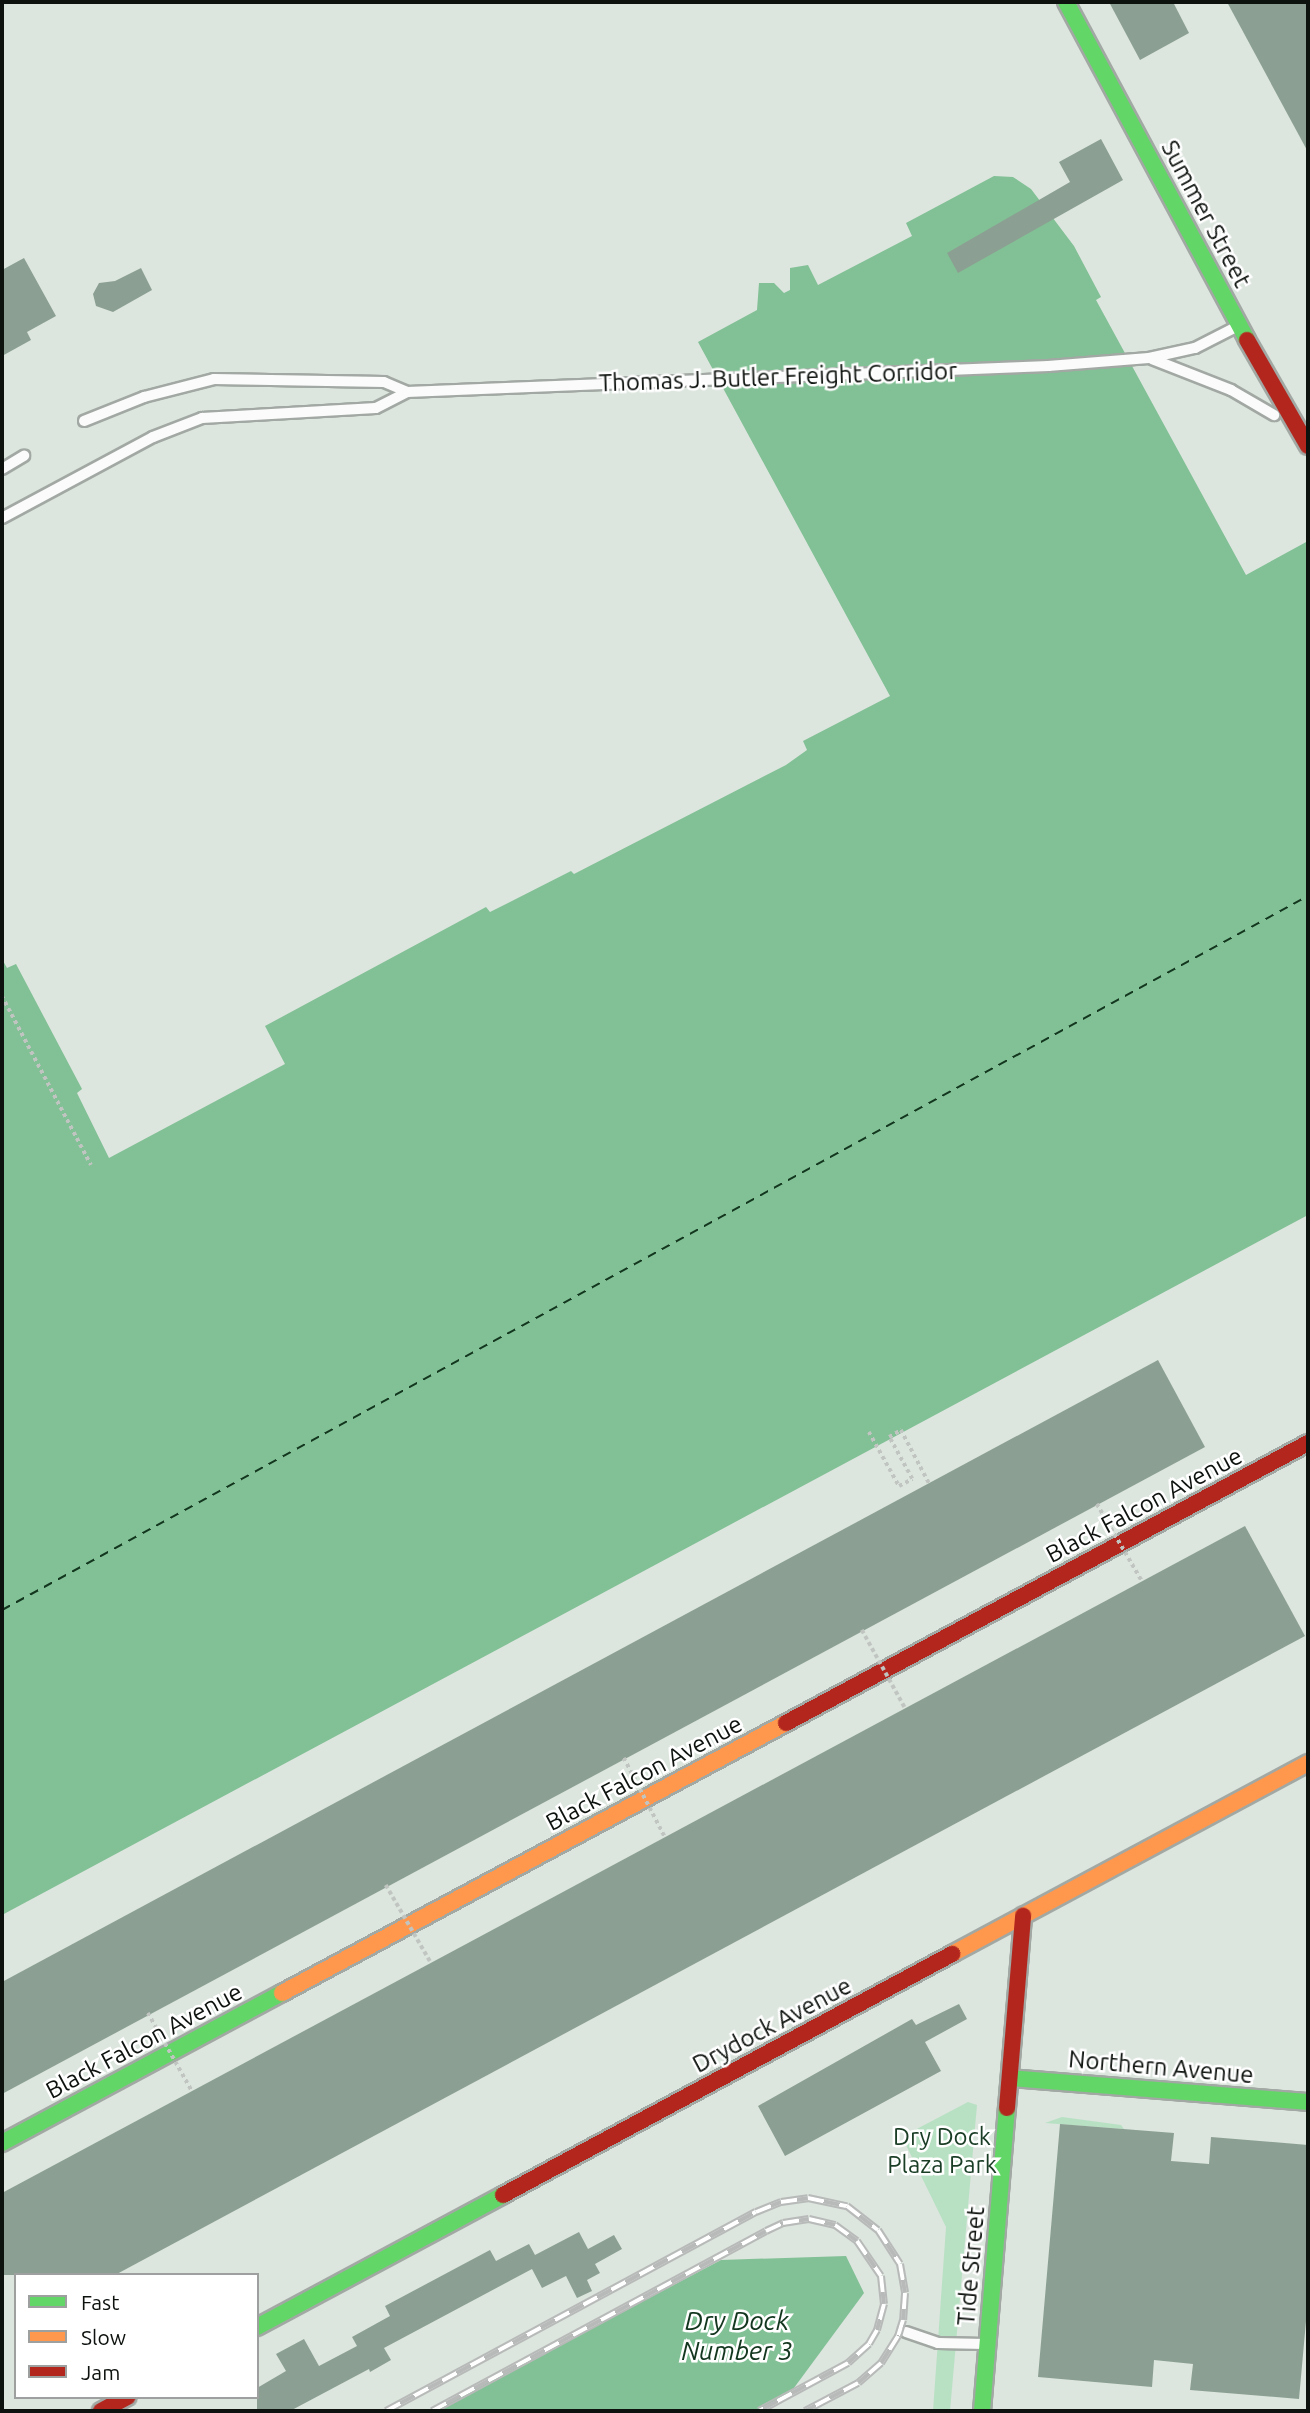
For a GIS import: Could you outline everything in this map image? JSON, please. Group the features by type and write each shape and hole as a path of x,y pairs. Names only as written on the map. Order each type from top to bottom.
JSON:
{"street":[{"name":"Summer Street","path":"1066,2 1280,401 1308,446"},
{"name":"Black Falcon Avenue","path":"2,2143 1308,1443"},
{"name":"Drydock Avenue","path":"259,2326 1308,1763"},
{"name":"Tide Street","path":"982,2411 1023,1916"},
{"name":"Northern Avenue","path":"1010,2078 1308,2102"},
{"path":"102,2411 123,2399"}],"lane":[{"name":"Thomas J. Butler Freight Corridor","path":"2,518 153,437 202,418 376,408 407,393 1048,366 1149,358 1195,348 1240,325"},
{"name":"Thomas J. Butler Freight Corridor","path":"1149,358 1248,399 1275,415 1308,446"},
{"name":"Thomas J. Butler Freight Corridor","path":"84,421 144,397 214,379 384,382 407,393"},
{"path":"2,469 24,456"},
{"path":"906,2332 938,2343 988,2344"}],"path":[{"path":"2,996 91,1165"},
{"path":"869,1432 899,1486 912,1479 889,1437 901,1430 929,1483"},
{"path":"1097,1504 1142,1581"},
{"path":"862,1630 905,1708"},
{"path":"624,1758 665,1838"},
{"path":"386,1885 430,1963"},
{"path":"148,2013 192,2091"}],"green space":[{"name":"Dry Dock Plaza Park","path":"968,2102 977,2105 950,2411 933,2411 946,2227 905,2143 911,2132"},
{"path":"1062,2117 1121,2125 1124,2129 1045,2123"}],"water":[{"path":"994,176 1013,177 1031,189 1074,246 1101,297 1096,300 1246,575 1308,541 1308,1215 2,1915 2,959 7,968 16,964 82,1089 77,1093 109,1158 285,1064 265,1026 486,907 490,912 571,871 574,874 786,765 807,750 803,741 890,696 698,342 757,310 759,283 774,283 784,293 790,290 790,268 808,265 818,285 912,236 906,223"},
{"name":"Dry Dock Number 3","path":"846,2256 864,2293 788,2396 759,2411 434,2411 721,2260"}],"building":[{"path":"1109,2 1173,2 1189,33 1140,60"},
{"path":"1227,2 1308,2 1308,152"},
{"path":"1101,139 1123,180 958,273 947,253 1070,182 1059,162"},
{"path":"24,258 56,316 27,332 31,340 2,356 2,270"},
{"path":"141,268 152,290 113,312 96,306 93,294 99,283 115,281"},
{"path":"1158,1360 1205,1447 2,2094 2,1982"},
{"path":"1245,1526 1305,1636 119,2273 2,2275 2,2193"},
{"path":"959,2004 967,2019 925,2042 941,2071 785,2156 758,2106 912,2019 916,2025"},
{"path":"1060,2124 1174,2133 1171,2161 1209,2164 1211,2137 1308,2145 1308,2299 1299,2399 1190,2390 1193,2364 1154,2360 1152,2387 1038,2377"},
{"path":"579,2232 588,2249 614,2235 622,2249 595,2264 600,2273 587,2280 592,2291 577,2298 566,2276 542,2288 532,2269 384,2348 391,2360 370,2372 369,2369 290,2411 257,2411 259,2387 286,2371 276,2354 304,2339 319,2366 357,2346 352,2337 390,2316 385,2306 490,2250 496,2261 529,2244 535,2255"}],"ferry route":[{"path":"2,1610 1308,896"}],"railway":[{"path":"386,2411 756,2212 781,2202 808,2198 847,2206 878,2230 900,2264 905,2293 903,2320 898,2336 881,2363 858,2383 805,2411"},
{"path":"432,2411 783,2223 809,2219 835,2225 857,2241 881,2276 884,2304 877,2330 869,2344 848,2363 759,2411"}],"traffic: fast":[{"path":"1066,2 1247,340"},
{"path":"2,2143 282,1993"},
{"path":"1010,2078 1308,2102"},
{"path":"982,2411 1007,2108"},
{"path":"259,2326 503,2195"}],"traffic: slow":[{"path":"282,1993 786,1723"},
{"path":"952,1954 1308,1763"}],"traffic: jam":[{"path":"1247,340 1308,446"},
{"path":"786,1723 1308,1443"},
{"path":"1007,2108 1023,1916"},
{"path":"503,2195 952,1954"},
{"path":"101,2411 123,2399"}]}
